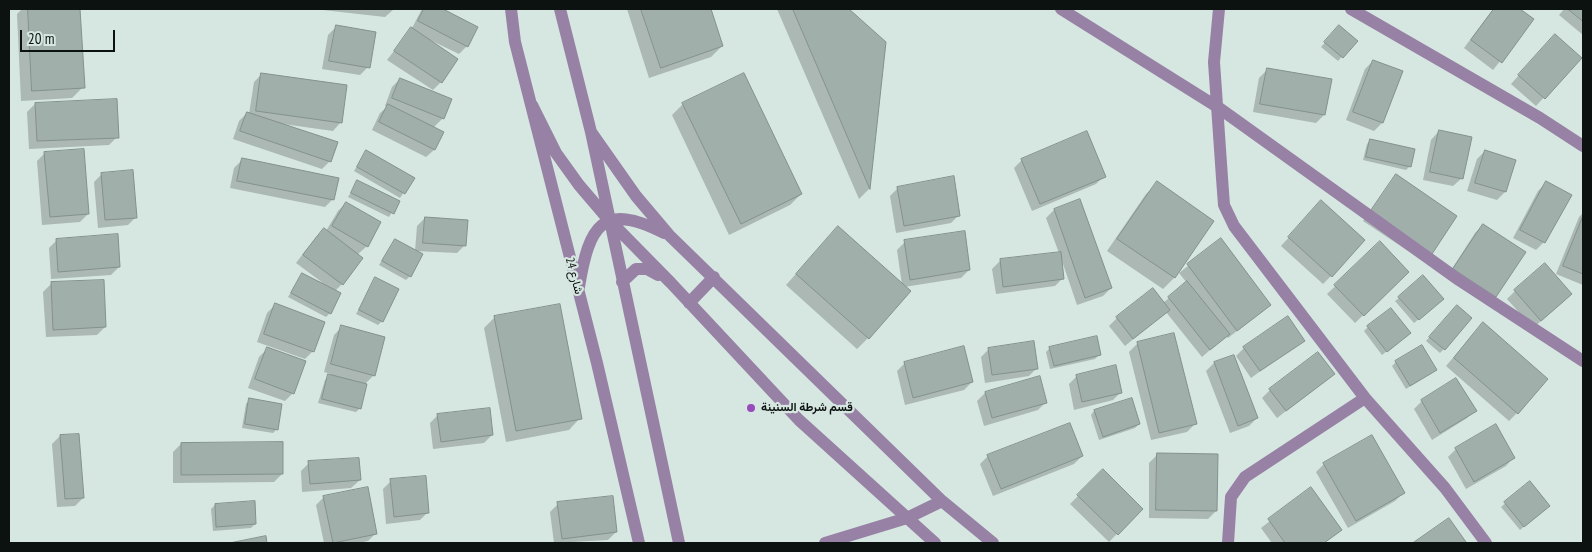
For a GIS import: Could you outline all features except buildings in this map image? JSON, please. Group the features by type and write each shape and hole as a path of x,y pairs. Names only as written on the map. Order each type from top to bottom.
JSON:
{"street":[{"name":"شارع 24","path":"511,9 515,42 597,363 638,543"},
{"path":"560,9 591,132 678,543"},
{"path":"1061,9 1219,108 1459,280 1583,361"},
{"path":"1219,9 1214,62 1219,108 1224,205 1234,226 1365,398 1445,488 1486,543"},
{"path":"1351,9 1540,118 1583,146"},
{"path":"532,105 556,153 579,185 608,219 671,283 799,420 935,543"},
{"path":"591,132 636,196 669,235 942,500 993,543"},
{"path":"579,292 583,265 592,240 601,225 608,219 630,218 669,235"},
{"path":"622,282 636,269 647,269 671,283"},
{"path":"689,303 714,277"},
{"path":"1228,543 1231,498 1245,477 1365,398"},
{"path":"825,543 907,518 942,500"}],"place":[{"name":"قسم شرطة السنينة","path":"751,408"}]}
